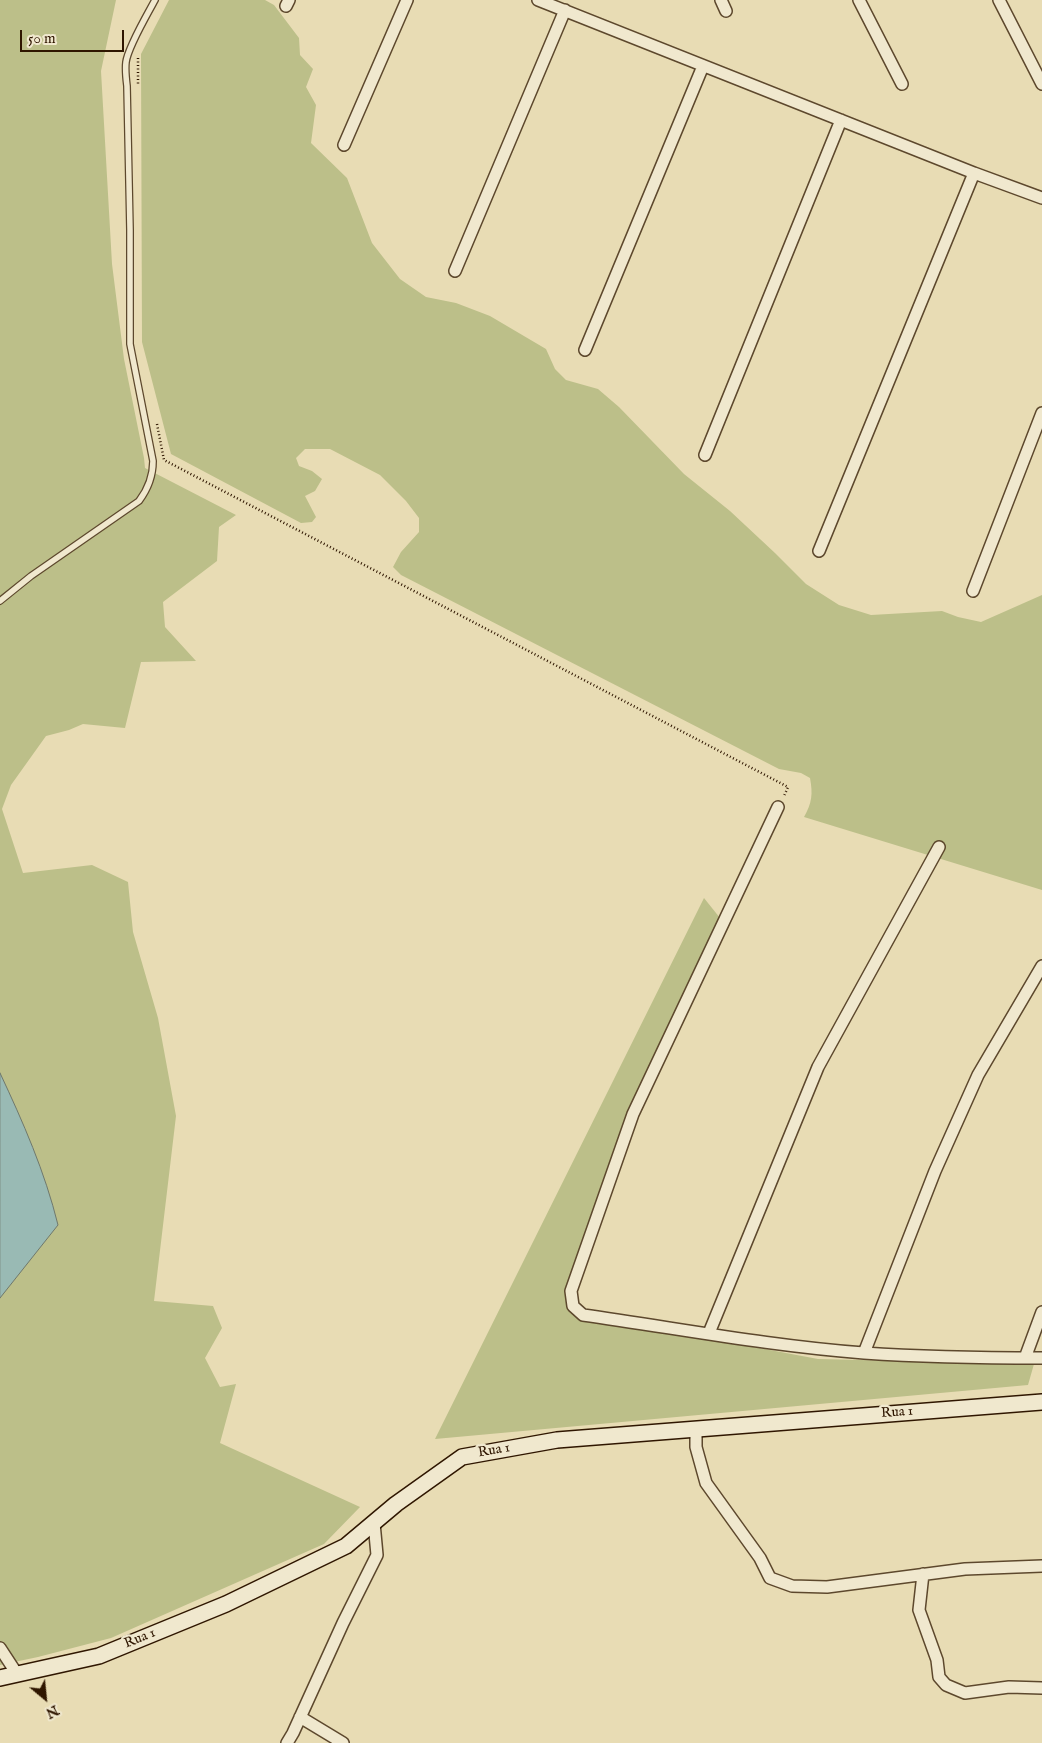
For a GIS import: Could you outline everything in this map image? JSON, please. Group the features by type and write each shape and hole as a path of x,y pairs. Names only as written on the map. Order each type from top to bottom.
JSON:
{"street":[{"path":"344,145 407,0"},
{"path":"538,0 974,173 1042,198"},
{"path":"721,0 726,11"},
{"path":"859,0 902,84"},
{"path":"999,0 1042,84"},
{"path":"455,271 566,10"},
{"path":"585,350 702,66"},
{"path":"705,455 841,120"},
{"path":"819,550 974,173"},
{"path":"973,591 1042,413"},
{"path":"778,807 633,1114 571,1291 573,1306 583,1315 779,1344 864,1353 1042,1358"},
{"path":"709,1333 818,1067 939,847"},
{"path":"864,1353 934,1171 978,1075 1042,966"},
{"path":"1025,1358 1042,1312"},
{"name":"Rua 1","path":"0,1678 99,1656 226,1604 346,1546 396,1504 462,1457 557,1440 1042,1402"},
{"path":"696,1429 696,1448 706,1483 760,1558 770,1578 792,1586 827,1587 964,1569 1042,1566"},
{"path":"287,1743 377,1554 374,1522"},
{"path":"923,1574 919,1610 938,1660 939,1677 946,1685 965,1693 1009,1687 1042,1688"},
{"path":"0,1648 17,1674"},
{"path":"300,1717 343,1743"}],"lane":[{"path":"0,601 31,576 139,501 153,472 153,461 130,344 130,220 125,73 126,60 130,50 155,0"}],"path":[{"path":"138,55 138,85"},
{"path":"156,421 164,460 788,787 778,807"}],"green space":[{"path":"0,0 116,0 101,71 112,264 124,359 145,468 236,515 219,527 217,561 163,602 165,627 196,661 141,662 125,728 83,724 46,736 11,785 2,809 23,873 92,865 128,882 133,932 158,1018 176,1116 154,1301 213,1306 222,1328 205,1358 220,1387 236,1384 220,1443 360,1507 324,1544 111,1638 0,1665"},
{"path":"169,0 265,0 274,5 299,38 300,55 313,69 306,87 316,105 311,143 347,178 372,243 400,279 426,297 456,303 490,316 546,349 555,369 566,380 598,389 619,407 684,474 730,511 806,584 839,605 871,615 942,611 981,622 1042,595 1042,890 804,817 811,798 810,778 801,773 779,769 401,575 393,567 401,552 419,532 419,518 406,501 380,475 330,449 305,449 296,458 299,466 312,471 322,479 315,491 305,496 316,517 312,522 301,523 171,454 142,342 141,54"},
{"path":"704,898 724,923 608,1185 571,1291 583,1315 818,1359 1034,1364 1028,1385 435,1439"}],"water":[{"path":"0,1073 33,1148 47,1186 58,1225 0,1298"}]}
